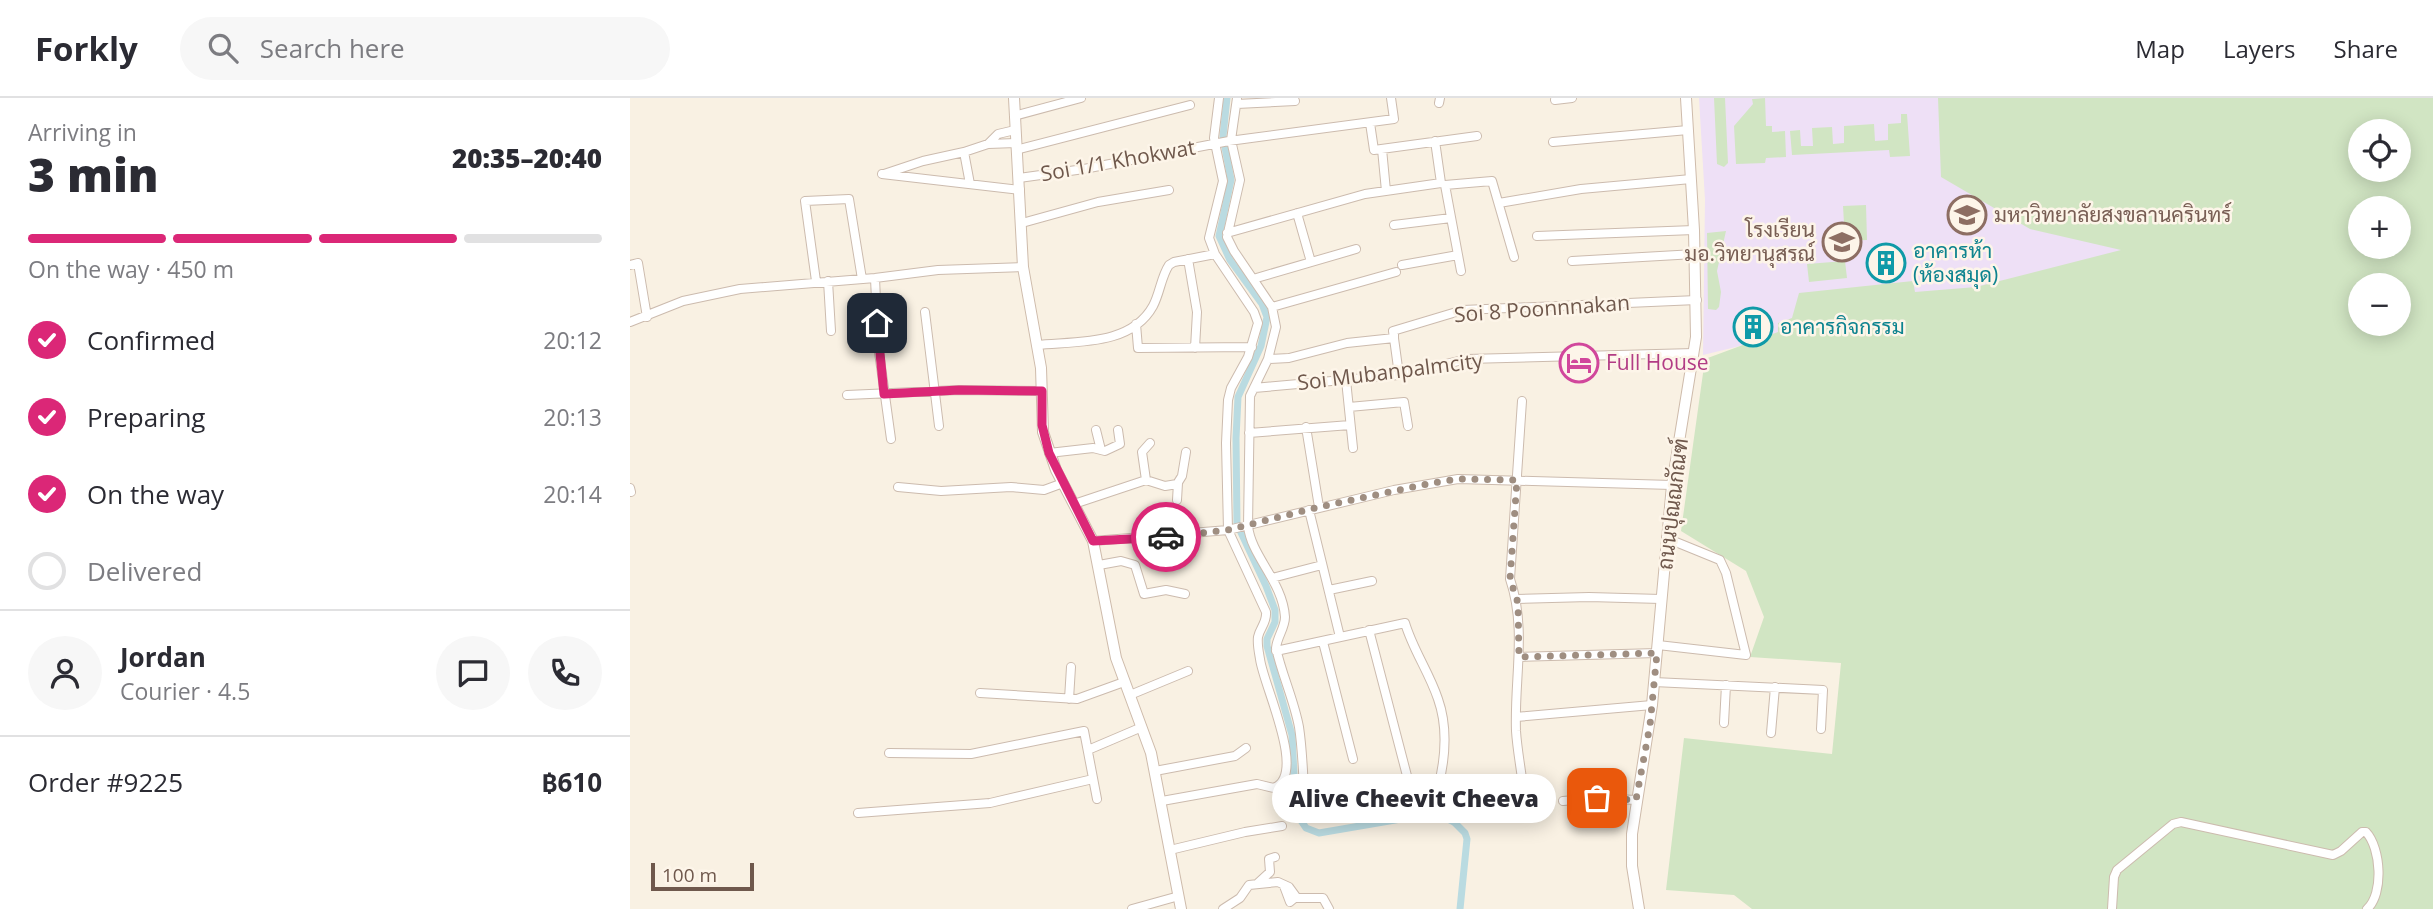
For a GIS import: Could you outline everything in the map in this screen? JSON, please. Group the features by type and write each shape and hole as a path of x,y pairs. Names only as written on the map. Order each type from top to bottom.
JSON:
{"street":[{"path":"1014,98 1023,267 1037,345 1042,391 1042,425 1049,453 1093,541 1114,649 1155,771 1181,909"},
{"path":"1014,116 1081,98"},
{"path":"1162,801 1257,785 1274,788 1286,778 1278,713 1261,663 1258,638 1266,621 1266,611 1229,530 1227,408 1231,387 1258,326 1256,316 1216,254 1209,238 1223,181 1216,143 1219,98"},
{"path":"1391,98 1394,119 1370,123 1374,150 1477,136"},
{"path":"1555,100 1572,98"},
{"name":"ถนนปุณณกัณฑ์","path":"1639,909 1632,850 1636,800 1652,705 1672,485 1694,353 1697,300 1686,98"},
{"path":"1276,651 1405,623 1412,646 1438,699 1445,745 1437,792 1306,806 1298,726 1292,696 1276,651 1276,642 1285,618 1280,597 1247,526 1250,397 1268,359 1276,331 1272,307 1234,251 1227,233 1240,180 1230,141 1237,101 1295,101"},
{"path":"1020,190 882,174 988,144 1016,146 1190,105"},
{"name":"Soi 1/1 Khokwat","path":"1019,178 1084,169 1216,143 1370,123"},
{"path":"988,144 998,134 1015,130"},
{"path":"1553,142 1688,130"},
{"path":"1435,142 1461,271"},
{"path":"1382,149 1386,191"},
{"path":"964,152 970,184"},
{"path":"1499,203 1581,189 1691,179"},
{"path":"1227,233 1365,194 1492,181 1514,257"},
{"path":"1022,223 1098,202 1170,190"},
{"path":"816,281 805,201 849,199 862,279"},
{"path":"1297,213 1311,262"},
{"path":"1394,225 1451,218"},
{"path":"1537,236 1694,230"},
{"path":"1253,279 1356,248"},
{"path":"1037,345 1108,338 1136,324 1153,305 1167,267 1174,262 1216,254"},
{"path":"1572,261 1695,254"},
{"path":"1272,307 1399,268 1458,255"},
{"path":"1188,259 1197,312 1195,348"},
{"path":"630,265 638,263 647,317"},
{"path":"630,322 696,297 740,289 939,270 1023,267"},
{"path":"875,278 884,394 891,439"},
{"path":"828,281 831,331"},
{"name":"Soi 8 Poonnnakan","path":"1268,359 1289,358 1394,334 1463,310 1697,300"},
{"path":"925,312 939,426"},
{"path":"1136,324 1138,348 1251,346"},
{"path":"1394,334 1399,375"},
{"name":"Soi Mubanpalmcity","path":"1254,388 1399,375 1466,359 1694,353"},
{"path":"1346,380 1353,447"},
{"path":"847,396 933,391 1042,391"},
{"path":"1521,401 1510,579 1516,599 1519,657 1516,717 1521,779"},
{"path":"1349,407 1404,402 1408,426"},
{"path":"1248,433 1350,425"},
{"path":"1306,427 1319,507"},
{"path":"1096,430 1101,450"},
{"path":"1049,453 1093,448 1113,449 1120,444 1118,430"},
{"path":"1146,480 1142,453 1150,443"},
{"path":"1177,500 1178,483 1182,476 1186,452"},
{"path":"1093,541 1229,530 1319,507 1458,479 1672,485"},
{"path":"1074,504 1146,480 1165,486 1178,483"},
{"path":"898,487 941,491 1012,487 1044,490 1063,483"},
{"path":"1309,510 1340,637"},
{"path":"1519,657 1658,649 1746,655 1726,573 1720,560 1666,538"},
{"path":"1099,565 1121,561 1135,565 1144,594 1170,590 1185,594"},
{"path":"1272,578 1322,565"},
{"path":"1329,590 1373,581"},
{"path":"1516,599 1590,597 1661,600"},
{"path":"1369,630 1412,795"},
{"path":"1323,642 1353,759"},
{"path":"1069,699 1071,667"},
{"path":"1129,695 1188,671"},
{"path":"980,693 1069,699 1084,697 1124,682"},
{"path":"1654,682 1823,690 1821,729"},
{"path":"1724,723 1726,685"},
{"path":"1771,733 1775,687"},
{"path":"1516,717 1652,705"},
{"path":"1088,750 1142,727"},
{"path":"889,753 971,754 1084,731 1097,799"},
{"path":"1155,771 1235,756 1246,748"},
{"path":"858,813 990,803 1093,779"},
{"path":"1563,802 1597,798 1636,800"},
{"path":"2112,909 2117,870 2173,824 2181,822 2333,855 2362,832 2366,832 2377,852 2379,862 2374,900 2367,909"},
{"path":"1170,850 1282,826"},
{"path":"1256,884 1268,875 1269,859 1275,857"},
{"path":"1223,909 1240,898 1248,885 1275,881 1289,887 1296,897 1320,897 1326,901 1329,909"},
{"path":"1132,909 1179,896"}],"shaded area":[{"name":"มหาวิทยาลัยสงขลานครินทร์","path":"1699,98 2433,98 2433,131 2411,128 2411,119 2348,119 2304,113 2166,242 1703,355 1705,200"}],"green space":[{"path":"1714,98 1725,98 1728,163 1724,167 1717,164"},
{"path":"1765,98 1766,126 1772,126 1772,132 1785,131 1786,157 1766,158 1765,163 1736,164 1734,126 1753,104 1752,99"},
{"path":"1938,98 2433,98 2433,909 1752,909 1734,895 1666,890 1684,738 1832,754 1841,663 1750,657 1764,617 1746,571 1681,531 1705,359 1778,332 1778,323 1792,318 1799,293 1913,281 1915,292 1976,287 2121,250 2030,229 1941,177"},
{"path":"1901,114 1907,114 1910,156 1890,157 1889,150 1792,155 1790,131 1800,130 1801,146 1813,146 1812,128 1832,127 1833,144 1844,143 1844,126 1874,124 1875,141 1888,140 1888,124 1901,123"},
{"path":"1866,205 1867,240 1845,241 1843,206"},
{"path":"1726,231 1717,271 1721,292 1719,307 1716,310 1708,309 1707,233"},
{"path":"1845,261 1847,278 1809,282 1807,264"}],"waterway":[{"path":"1227,98 1223,136 1231,180 1219,236 1230,260 1262,304 1267,317 1261,346 1238,397 1237,524 1275,610 1275,622 1267,639 1267,646 1292,735 1296,813 1306,828 1319,833 1436,813 1454,822 1467,839 1460,909"}],"way so far":[{"path":"1166,537 1248,526 1319,507 1432,483 1458,479 1517,480 1510,579 1518,603 1519,657 1657,653 1650,725 1636,800 1597,798"}],"place":[{"name":"มหาวิทยาลัยสงขลานครินทร์","path":"1967,215"},
{"name":"โรงเรียน มอ.วิทยานุสรณ์","path":"1842,242"},
{"name":"อาคารห้า (ห้องสมุด)","path":"1886,263"},
{"name":"อาคารกิจกรรม","path":"1753,327"},
{"name":"Full House","path":"1579,363"},
{"name":"Alive Cheevit Cheeva","path":"1597,798"}],"route":[{"path":"877,323 884,394 959,390 1042,391 1045,443 1093,541 1166,537"}]}
